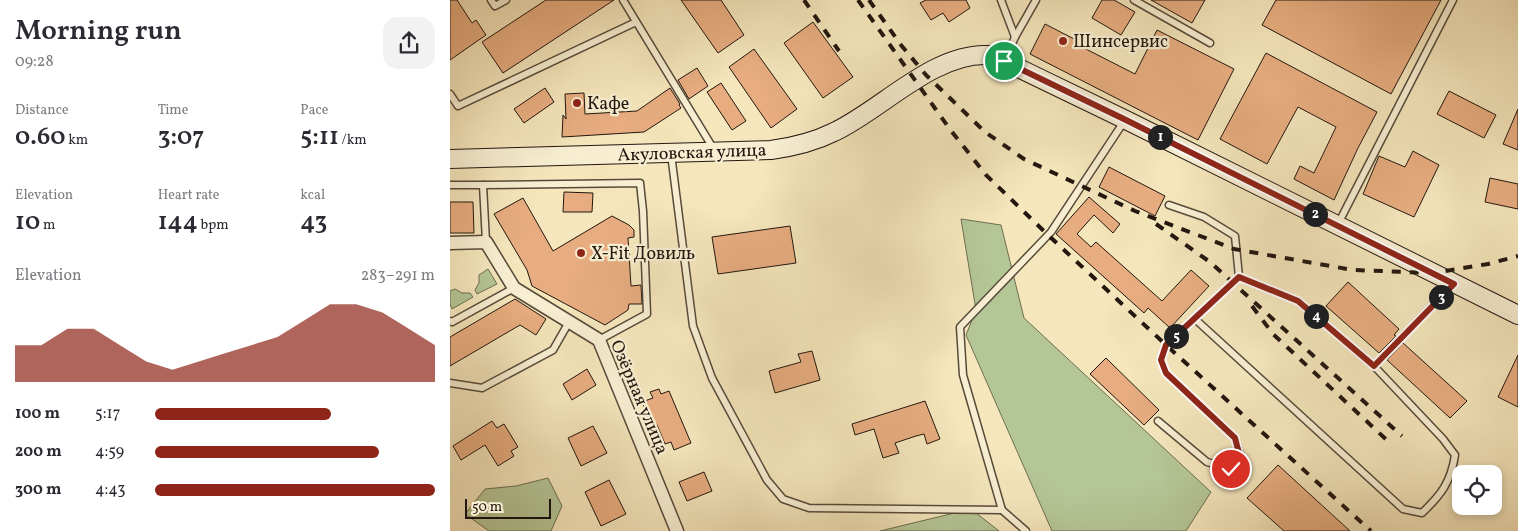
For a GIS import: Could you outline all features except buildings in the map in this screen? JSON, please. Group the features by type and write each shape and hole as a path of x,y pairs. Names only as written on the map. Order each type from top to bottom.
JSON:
{"street":[{"name":"Акуловская улица","path":"450,159 771,150 794,146 835,132 946,63 966,57 988,55 1126,120 1518,315"},
{"path":"450,242 486,242"},
{"name":"Озёрная улица","path":"486,242 514,288 599,340 677,531"}],"lane":[{"path":"491,0 495,6 506,0"},
{"path":"623,0 715,152"},
{"path":"1001,0 1015,37"},
{"path":"1004,61 1036,0"},
{"path":"1134,0 1210,43"},
{"path":"1337,226 1453,0"},
{"path":"450,94 458,106 636,22"},
{"path":"1026,531 1002,510 963,375 960,327 1051,232 1126,120"},
{"path":"670,152 693,326 712,378 767,480 783,499 809,508 1002,510"},
{"path":"450,185 640,183 643,211 647,314 599,340"},
{"path":"483,184 486,242"},
{"path":"1168,205 1204,217 1235,236 1239,277"},
{"path":"1158,421 1207,462 1231,469 1240,457 1235,438 1166,373 1161,360 1166,345 1239,277"},
{"path":"1195,319 1403,509 1422,513 1437,499 1452,472 1455,455 1443,439 1374,366 1298,301 1239,277"},
{"path":"1374,366 1454,284"},
{"path":"450,321 452,322 514,288"},
{"path":"450,383 482,388 553,350 569,322"}],"green space":[{"path":"961,219 1001,225 1024,318 1211,492 1186,531 1052,531 966,335 976,310"},
{"path":"488,269 497,284 477,294 475,290 479,283 479,275"},
{"path":"455,289 462,293 470,293 473,297 452,309 450,291"},
{"path":"548,478 562,506 551,531 489,531 465,514 485,489 516,486"},
{"path":"971,509 999,531 880,531"}],"railway":[{"path":"804,0 839,51"},
{"path":"858,0 949,128 986,175 1166,345 1371,531"},
{"path":"869,0 901,45 926,75 985,132 1024,159 1135,211 1234,249 1353,270 1433,273 1488,264 1518,256"},
{"path":"1156,224 1210,262 1402,436"},
{"path":"1252,306 1273,334 1390,443"}],"place":[{"name":"Шинсервис","path":"1063,41"},
{"name":"Кафе","path":"577,103"},
{"name":"X-Fit Довиль","path":"581,253"}],"route":[{"path":"1004,61 1385,248 1454,284 1374,366 1298,301 1239,277 1166,345 1161,360 1166,373 1235,438 1240,457 1231,469"}]}
